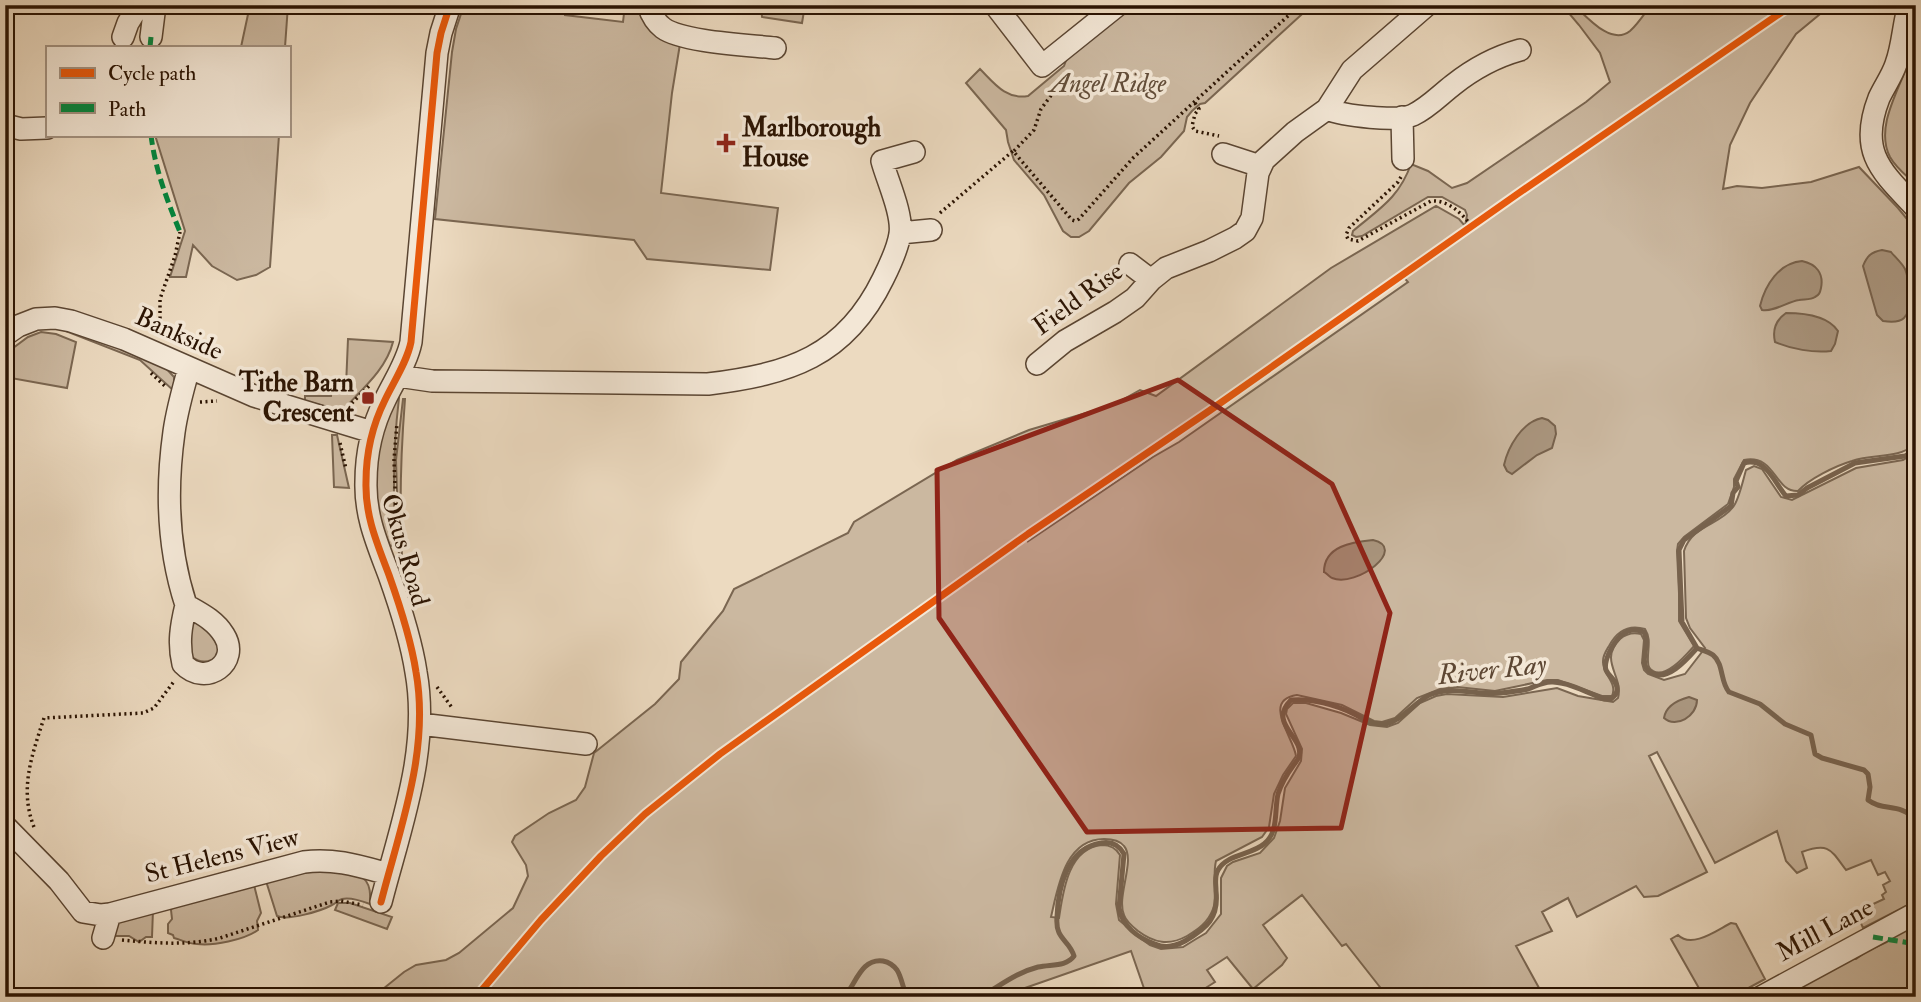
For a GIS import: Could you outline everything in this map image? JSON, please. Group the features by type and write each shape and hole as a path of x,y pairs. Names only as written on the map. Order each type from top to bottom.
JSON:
{"street":[{"path":"123,37 139,5"},
{"path":"150,37 155,5"},
{"name":"Okus Road","path":"380,902 410,796 419,724 416,672 410,643 375,540 366,505 365,480 372,432 411,342 437,53 450,5"},
{"path":"648,5 652,16 663,27 681,36 775,48"},
{"path":"995,5 1044,64 1118,5"},
{"path":"1223,146 1260,166 1275,148 1327,109 1352,70 1427,5"},
{"path":"1909,5 1895,68 1880,97 1874,116 1871,148 1888,178 1916,208"},
{"path":"1327,109 1351,117 1411,116 1486,63 1520,50"},
{"path":"1402,117 1404,159"},
{"path":"5,125 46,134"},
{"path":"398,376 432,381 708,384 781,371 810,359 838,340 860,318 877,291 900,233 896,208 881,161 914,152"},
{"name":"Field Rise","path":"1037,363 1065,341 1135,298 1166,268 1235,239 1245,231 1252,218 1260,166"},
{"path":"900,233 931,230"},
{"name":"Field Rise","path":"1130,264 1151,280"},
{"name":"Bankside","path":"5,335 36,319 71,321 113,335 254,396 372,432"},
{"path":"186,605 206,616 226,637 229,649 222,666 213,672 201,673 186,667 181,654 179,635 186,605 176,571 170,490 174,432 189,368"},
{"path":"419,724 484,742 508,735 586,744"},
{"name":"St Helens View","path":"5,826 60,881 83,912 110,914 320,860 338,861 388,874"},
{"name":"Mill Lane","path":"1761,997 1861,952 1916,913"},
{"path":"103,938 110,914"}],"path":[{"path":"1013,151 1072,220 1079,219 1133,158 1300,5"},
{"path":"931,230 940,213 1034,130 1041,109 1058,86 1057,77 1044,64"},
{"path":"1195,103 1199,109 1192,121 1195,131 1223,146"},
{"path":"1404,159 1398,183 1349,228 1346,235 1348,239 1358,241 1431,201 1459,211 1472,226"},
{"path":"1461,233 1483,218"},
{"path":"161,355 160,299 180,232"},
{"path":"338,423 345,411 372,382"},
{"path":"397,539 394,460 398,423"},
{"path":"36,832 28,810 28,769 44,718 143,713 154,708 186,667"},
{"path":"103,938 172,944 201,943 335,901 355,903 378,911 380,902"},
{"path":"1916,960 1916,984"}],"highlighted area":[{"path":"1178,380 1332,484 1390,613 1341,828 1087,832 939,618 937,470"}],"green space":[{"path":"250,5 288,5 285,46 241,46"},
{"path":"464,5 492,5 541,12 542,5 565,5 565,15 623,22 625,5 641,5 680,44 661,193 778,208 770,270 647,259 634,240 435,219 452,52"},
{"path":"761,5 805,5 802,23 762,17"},
{"name":"Angel Ridge","path":"1132,5 1312,5 1205,103 1192,111 1187,117 1184,131 1161,157 1129,183 1089,231 1079,237 1071,237 1063,231 1044,195 1014,160 1006,130 966,83 980,69 1007,93 1020,97 1028,96 1064,66 1068,55"},
{"path":"1562,5 1574,5 1607,33 1623,35 1639,22 1651,5 1831,5 1796,34 1750,103 1730,145 1723,189 1811,182 1859,167 1916,230 1916,444 1901,452 1838,466 1798,491 1784,486 1763,462 1744,460 1734,479 1728,504 1678,544 1679,621 1694,646 1670,669 1658,673 1649,666 1649,641 1645,629 1633,627 1619,633 1603,659 1603,666 1612,682 1612,696 1602,696 1558,680 1495,691 1457,687 1440,689 1417,698 1395,718 1382,722 1374,721 1342,705 1297,695 1287,698 1281,704 1280,712 1296,756 1274,794 1269,827 1262,837 1216,861 1213,909 1203,925 1187,936 1168,942 1156,940 1144,935 1128,922 1122,907 1127,852 1122,844 1110,839 1091,841 1080,847 1072,856 1065,867 1051,917 1059,918 1065,884 1082,854 1091,848 1108,846 1120,855 1116,904 1119,920 1150,945 1161,949 1183,947 1206,933 1221,914 1221,878 1227,866 1260,853 1274,838 1280,821 1285,788 1301,761 1302,749 1286,714 1293,703 1306,703 1370,725 1387,727 1398,723 1420,703 1447,694 1503,697 1557,688 1578,696 1613,702 1618,698 1619,690 1611,654 1620,639 1633,633 1641,634 1644,640 1642,663 1648,674 1664,680 1685,674 1705,648 1686,618 1684,551 1693,536 1733,507 1746,470 1754,466 1762,469 1781,497 1792,500 1856,468 1903,460 1916,452 1916,901 1863,928 1856,912 1884,899 1882,895 1886,892 1883,885 1890,881 1885,872 1878,875 1871,860 1846,870 1833,853 1818,848 1802,852 1807,868 1797,873 1786,861 1777,831 1715,863 1657,752 1649,756 1707,872 1658,896 1644,897 1636,886 1577,917 1568,898 1542,912 1552,931 1516,946 1544,997 1376,997 1383,991 1346,944 1342,946 1302,895 1263,925 1287,958 1282,965 1253,989 1227,957 1207,970 1215,982 1204,989 1209,997 1147,997 1131,951 999,997 373,997 416,965 446,960 459,953 513,908 528,876 526,865 512,842 515,836 549,813 576,800 585,787 594,753 655,704 679,679 681,662 723,611 734,589 848,533 854,522 957,460 1029,430 1113,405 1140,390 1156,396 1331,268 1436,206 1459,219 1465,226 1465,210 1442,197 1428,197 1362,236 1352,235 1353,231 1380,209 1401,186 1411,164 1428,171 1452,188 1467,183 1586,102 1610,82 1600,53","holes":["1400,273 1408,282 1179,442 1027,542"]},
{"path":"1916,31 1916,185 1890,157 1885,133 1891,107 1910,58"},
{"path":"155,136 279,136 270,267 256,275 237,280 212,266 193,245 186,277 170,277 185,231"},
{"path":"65,326 163,365 174,377 174,391 140,360 63,330"},
{"path":"41,332 56,334 76,342 67,388 5,377 5,354 28,337"},
{"path":"348,339 393,342 379,371 342,411 305,401 305,396 331,396 332,386 346,386"},
{"path":"396,397 399,398 394,472 395,545 390,546 380,518 376,472 383,427"},
{"path":"403,399 402,555 399,556 396,460"},
{"path":"332,435 337,435 349,488 334,487"},
{"path":"199,621 220,640 218,656 208,661 192,657 187,639 190,625"},
{"path":"311,870 362,877 369,886 370,904 345,899 304,915 277,916 266,881"},
{"path":"254,885 261,913 257,921 258,930 252,934 228,942 194,944 174,938 168,933 173,906"},
{"path":"338,903 350,903 392,917 387,929 335,910"},
{"path":"153,910 152,937 146,937 139,942 129,936 114,936 116,919"},
{"path":"1916,917 1916,997 1779,997 1887,942 1893,932"},
{"path":"1731,923 1736,924 1765,979 1732,997 1704,997 1671,939 1678,935 1684,939 1697,939"}],"shaded area":[{"path":"1882,250 1891,252 1905,269 1909,308 1902,320 1883,321 1877,315 1863,266 1870,255"},
{"path":"1802,261 1811,264 1820,274 1822,283 1818,295 1771,310 1762,310 1762,298 1774,276 1786,266"},
{"path":"1786,313 1815,316 1834,326 1838,331 1831,351 1802,350 1775,342 1776,325"},
{"path":"1542,418 1555,426 1552,448 1537,455 1512,474 1504,465 1513,443 1528,424"},
{"path":"1373,540 1382,544 1385,551 1375,566 1342,580 1332,578 1324,572 1325,563 1334,551 1348,544"},
{"path":"1689,697 1697,700 1690,716 1674,722 1664,718 1670,706"}],"waterway":[{"path":"1697,648 1682,622 1679,550 1684,540 1731,506 1733,493 1738,487 1736,481 1744,463 1752,462 1764,467 1786,496 1798,495 1855,463 1905,456 1916,449"},
{"name":"River Ray","path":"980,997 1022,973 1038,967 1063,964 1074,956 1058,930 1058,906 1062,882 1072,861 1089,846 1112,843 1124,854 1119,908 1123,920 1137,935 1159,946 1171,946 1185,941 1205,927 1216,908 1218,870 1227,861 1259,848 1272,834 1278,794 1299,757 1297,743 1283,716 1291,700 1331,705 1379,724 1395,720 1432,694 1449,690 1501,693 1553,682 1611,699 1617,687 1606,670 1607,657 1622,634 1632,630 1644,632 1645,665 1650,672 1658,675 1677,668 1697,648"},
{"name":"River Ray","path":"1697,648 1716,659 1729,692 1760,704 1785,724 1811,735 1815,754 1864,770 1868,774 1870,787 1868,800 1880,806 1904,811 1916,820"},
{"name":"River Ray","path":"844,997 864,968 876,961 891,964 897,970 907,997"}],"marked path":[{"path":"150,46 151,37"},
{"path":"151,136 166,196 180,232"},
{"path":"1873,937 1916,944"}],"cycle path":[{"path":"381,902 411,789 419,730 419,701 408,635 370,518 366,471 377,420 411,342 437,53 450,5"},
{"path":"476,997 541,920 601,856 645,814 720,754 1028,534 1792,5"}],"place":[{"name":"Marlborough House","path":"726,143"},
{"name":"Tithe Barn Crescent","path":"368,398"}]}
